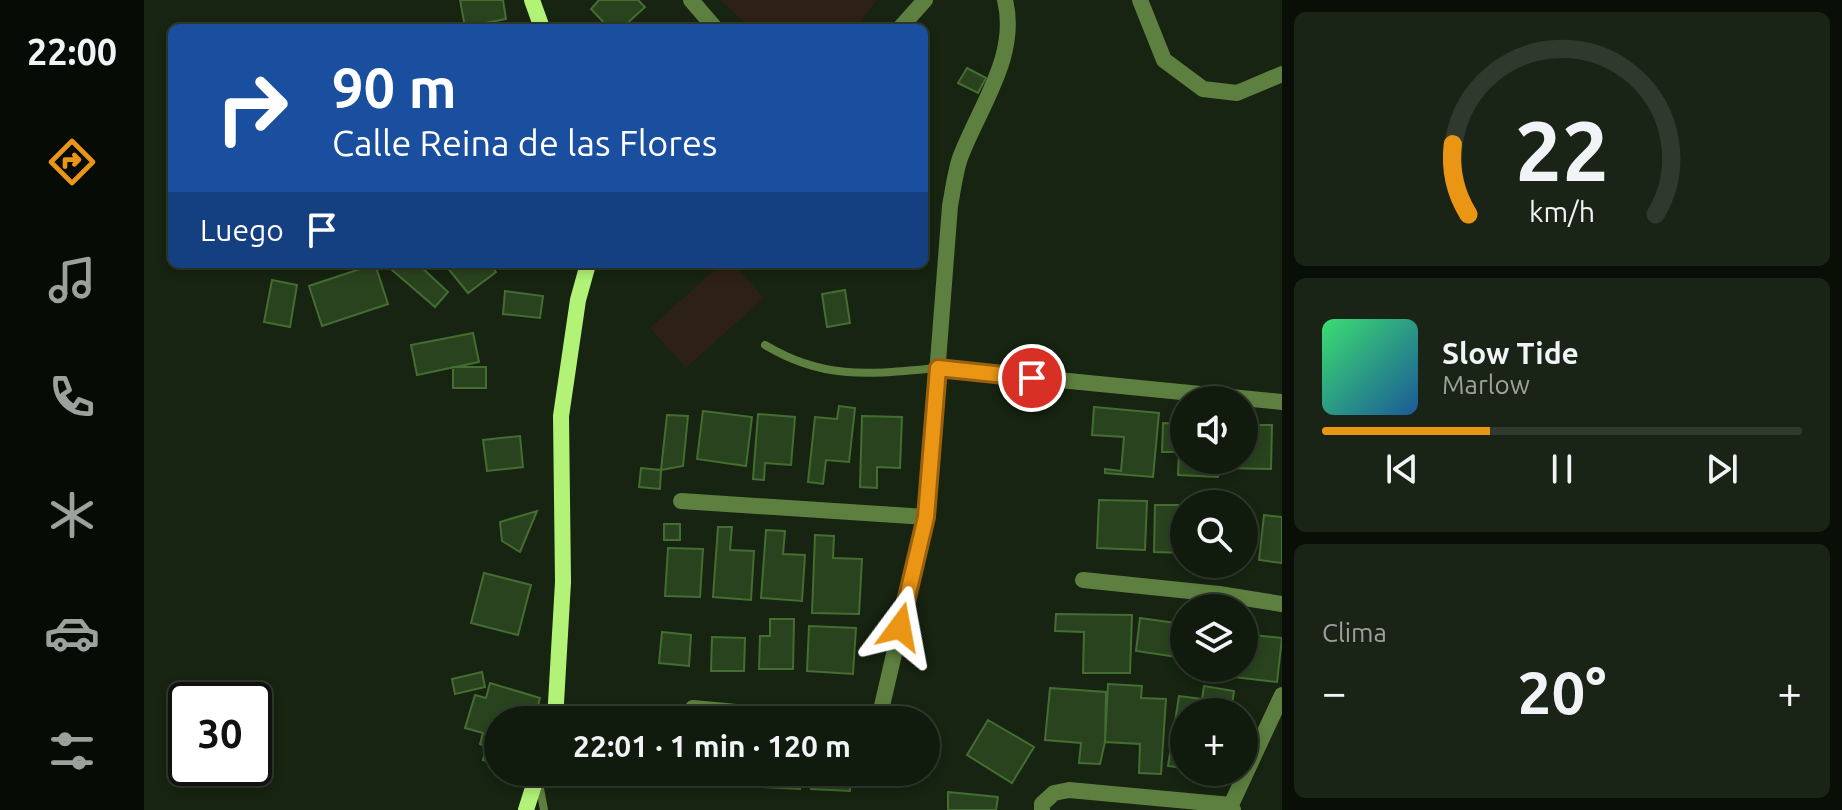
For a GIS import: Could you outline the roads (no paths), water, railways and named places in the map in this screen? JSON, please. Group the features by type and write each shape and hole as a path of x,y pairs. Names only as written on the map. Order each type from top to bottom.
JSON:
{"street":[{"path":"532,0 541,24"},
{"path":"691,0 712,24"},
{"path":"904,24 925,0"},
{"path":"882,706 926,517 950,206 959,160 996,81 1007,44 1005,0"},
{"path":"1140,0 1164,60 1203,89 1237,93 1282,74"},
{"path":"556,706 563,582 561,416 578,300 587,268"},
{"path":"938,368 1282,402"},
{"path":"681,501 926,517"},
{"path":"1083,580 1282,604"},
{"path":"1042,810 1042,804 1054,793 1069,790 1232,807 1282,695"},
{"path":"526,810 534,786"}],"lane":[{"path":"765,345 791,361 835,373 875,374 938,368"},
{"path":"540,786 544,810"}]}
